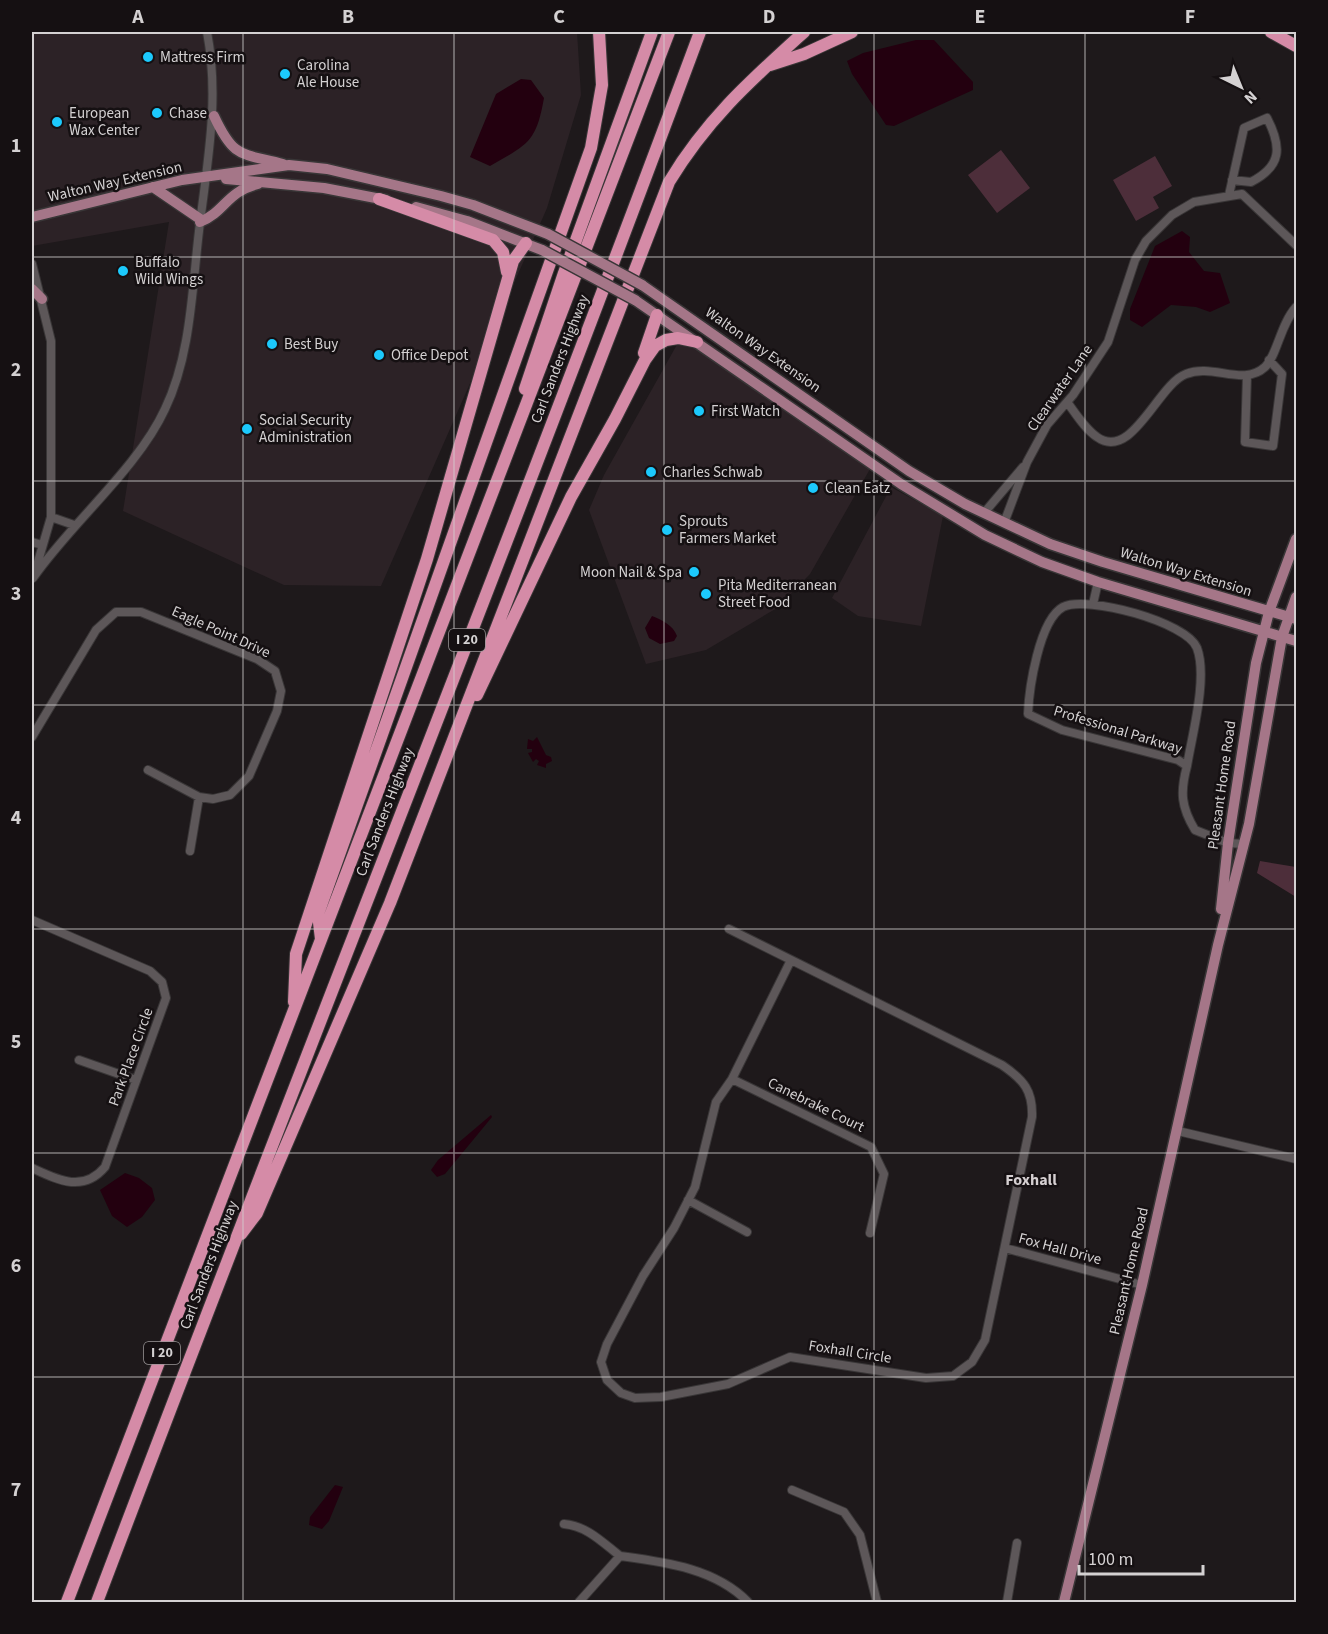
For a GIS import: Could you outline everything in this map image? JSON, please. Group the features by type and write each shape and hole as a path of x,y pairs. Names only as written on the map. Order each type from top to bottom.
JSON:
{"highway":[{"path":"321,942 318,914 591,148 602,85 599,32"},
{"path":"517,429 529,372 652,32"},
{"name":"Carl Sanders Highway","path":"67,1602 669,32"},
{"name":"Carl Sanders Highway","path":"97,1602 231,1247 621,244 700,32"},
{"path":"231,1247 261,1203 385,914 669,182 697,137 716,114 804,32"},
{"path":"766,66 804,54 852,32"},
{"path":"1271,32 1296,46"},
{"path":"379,199 493,240 506,260 507,281"},
{"path":"293,1014 296,954 427,559 513,261 526,243"},
{"path":"602,441 648,344 657,315"},
{"path":"465,709 482,688 566,507 645,360 655,346 678,338 697,342"}],"main road":[{"path":"214,117 228,144 239,153 289,165"},
{"name":"Walton Way Extension","path":"32,217 153,187 289,165 327,170 473,205 546,233 642,285 886,454 984,513 1102,562 1293,618"},
{"name":"Walton Way Extension","path":"205,177 324,188 379,199 467,221 542,249 634,300 876,466 985,535 1042,562 1098,582 1296,641"},
{"path":"153,187 200,221 219,212 237,191 266,182"},
{"path":"526,243 546,233"},
{"path":"32,289 42,299"},
{"path":"657,315 660,297"},
{"path":"876,466 886,454"},
{"name":"Pleasant Home Road","path":"1218,945 1228,843 1256,663 1269,612 1296,539"},
{"name":"Pleasant Home Road","path":"1064,1602 1178,1131 1218,945 1244,844 1282,637 1293,618 1296,597"}],"street":[{"path":"32,579 74,525 120,473 165,410 178,370 190,313 214,117 212,59 207,32"},
{"path":"1232,180 1251,182 1272,167 1276,160 1278,151 1267,118 1244,128 1232,180 1229,195 1242,194 1296,245"},
{"name":"Clearwater Lane","path":"1004,523 1027,462 1047,425 1067,402 1108,342 1135,260 1146,241 1172,215 1194,202 1229,195"},
{"path":"32,264 51,341 51,517 32,579"},
{"path":"1067,402 1098,438 1113,442 1128,437 1183,374 1204,369 1247,375 1266,366 1280,333 1296,307"},
{"path":"1247,375 1245,442 1273,446 1282,374 1269,360"},
{"path":"984,513 1027,462"},
{"path":"51,517 74,525"},
{"path":"32,542 42,544"},
{"path":"1093,604 1098,582"},
{"name":"Professional Parkway","path":"1187,766 1178,760 1062,730 1028,714 1030,687 1048,624 1062,608 1084,602 1117,608 1182,631 1196,645 1200,659 1198,694 1187,766 1182,785 1182,802 1196,830 1228,843 1244,844"},
{"name":"Eagle Point Drive","path":"32,737 35,724 96,630 116,612 141,612 257,659 274,671 279,680 281,691 277,711 249,776 230,795 213,799 199,797"},
{"path":"148,770 199,797 190,851"},
{"name":"Park Place Circle","path":"32,920 150,971 162,982 166,998 105,1167 96,1178 67,1182 32,1168"},
{"name":"Foxhall Circle","path":"729,929 1002,1065 1029,1088 1033,1101 1032,1117 984,1340 972,1362 953,1376 926,1378 790,1356 728,1384 661,1397 635,1398 621,1393 607,1380 601,1362 621,1315 674,1228 688,1200 699,1173 716,1102 732,1079 791,960"},
{"path":"79,1060 136,1080"},
{"name":"Canebrake Court","path":"732,1079 871,1147 884,1174 870,1233"},
{"path":"1178,1131 1296,1159"},
{"path":"688,1200 747,1232"},
{"name":"Fox Hall Drive","path":"1005,1248 1142,1285"},
{"path":"792,1490 843,1512 860,1535 877,1602"},
{"path":"564,1524 577,1525 592,1533 620,1556 671,1563 723,1582 748,1602"},
{"path":"1007,1602 1017,1543"},
{"path":"579,1602 620,1556"}],"shaded area":[{"path":"32,32 577,32 581,95 547,208 381,586 284,585 123,511 169,222 32,246"},
{"path":"916,40 934,40 973,82 973,90 894,126 886,125 852,74 847,61 863,53"},
{"path":"521,79 531,80 544,98 538,125 528,141 490,166 470,157 496,94"},
{"path":"1001,150 1030,188 997,213 968,175"},
{"path":"1155,156 1172,186 1153,197 1159,208 1136,221 1113,180"},
{"path":"1182,231 1190,237 1189,252 1204,271 1220,273 1230,303 1210,312 1196,307 1171,305 1142,327 1130,320 1130,309 1155,246"},
{"path":"679,341 691,343 870,469 810,574 777,608 706,650 646,664 589,510 604,475"},
{"path":"891,487 943,516 921,626 858,616 832,598"},
{"path":"652,616 673,629 677,636 674,641 660,644 649,638 645,628"},
{"path":"537,737 546,755 551,757 552,761 546,764 546,768 537,765 539,761 536,759 533,762 528,753 532,752 532,749 527,749 528,739 533,741"},
{"path":"1260,861 1296,867 1296,897 1257,873"},
{"path":"491,1115 492,1117 445,1174 437,1177 431,1170 438,1160"},
{"path":"125,1173 139,1178 152,1188 155,1200 142,1217 127,1227 112,1216 100,1190"},
{"path":"335,1485 343,1487 329,1521 322,1529 309,1525 310,1517"}],"place":[{"name":"Mattress Firm","path":"148,57"},
{"name":"Carolina Ale House","path":"285,74"},
{"name":"Chase","path":"157,113"},
{"name":"European Wax Center","path":"57,122"},
{"name":"Buffalo Wild Wings","path":"123,271"},
{"name":"Best Buy","path":"272,344"},
{"name":"Office Depot","path":"379,355"},
{"name":"First Watch","path":"699,411"},
{"name":"Social Security Administration","path":"247,429"},
{"name":"Charles Schwab","path":"651,472"},
{"name":"Clean Eatz","path":"813,488"},
{"name":"Sprouts Farmers Market","path":"667,530"},
{"name":"Moon Nail & Spa","path":"694,572"},
{"name":"Pita Mediterranean Street Food","path":"706,594"}],"district":[{"name":"Foxhall","path":"1031,1180"}]}
